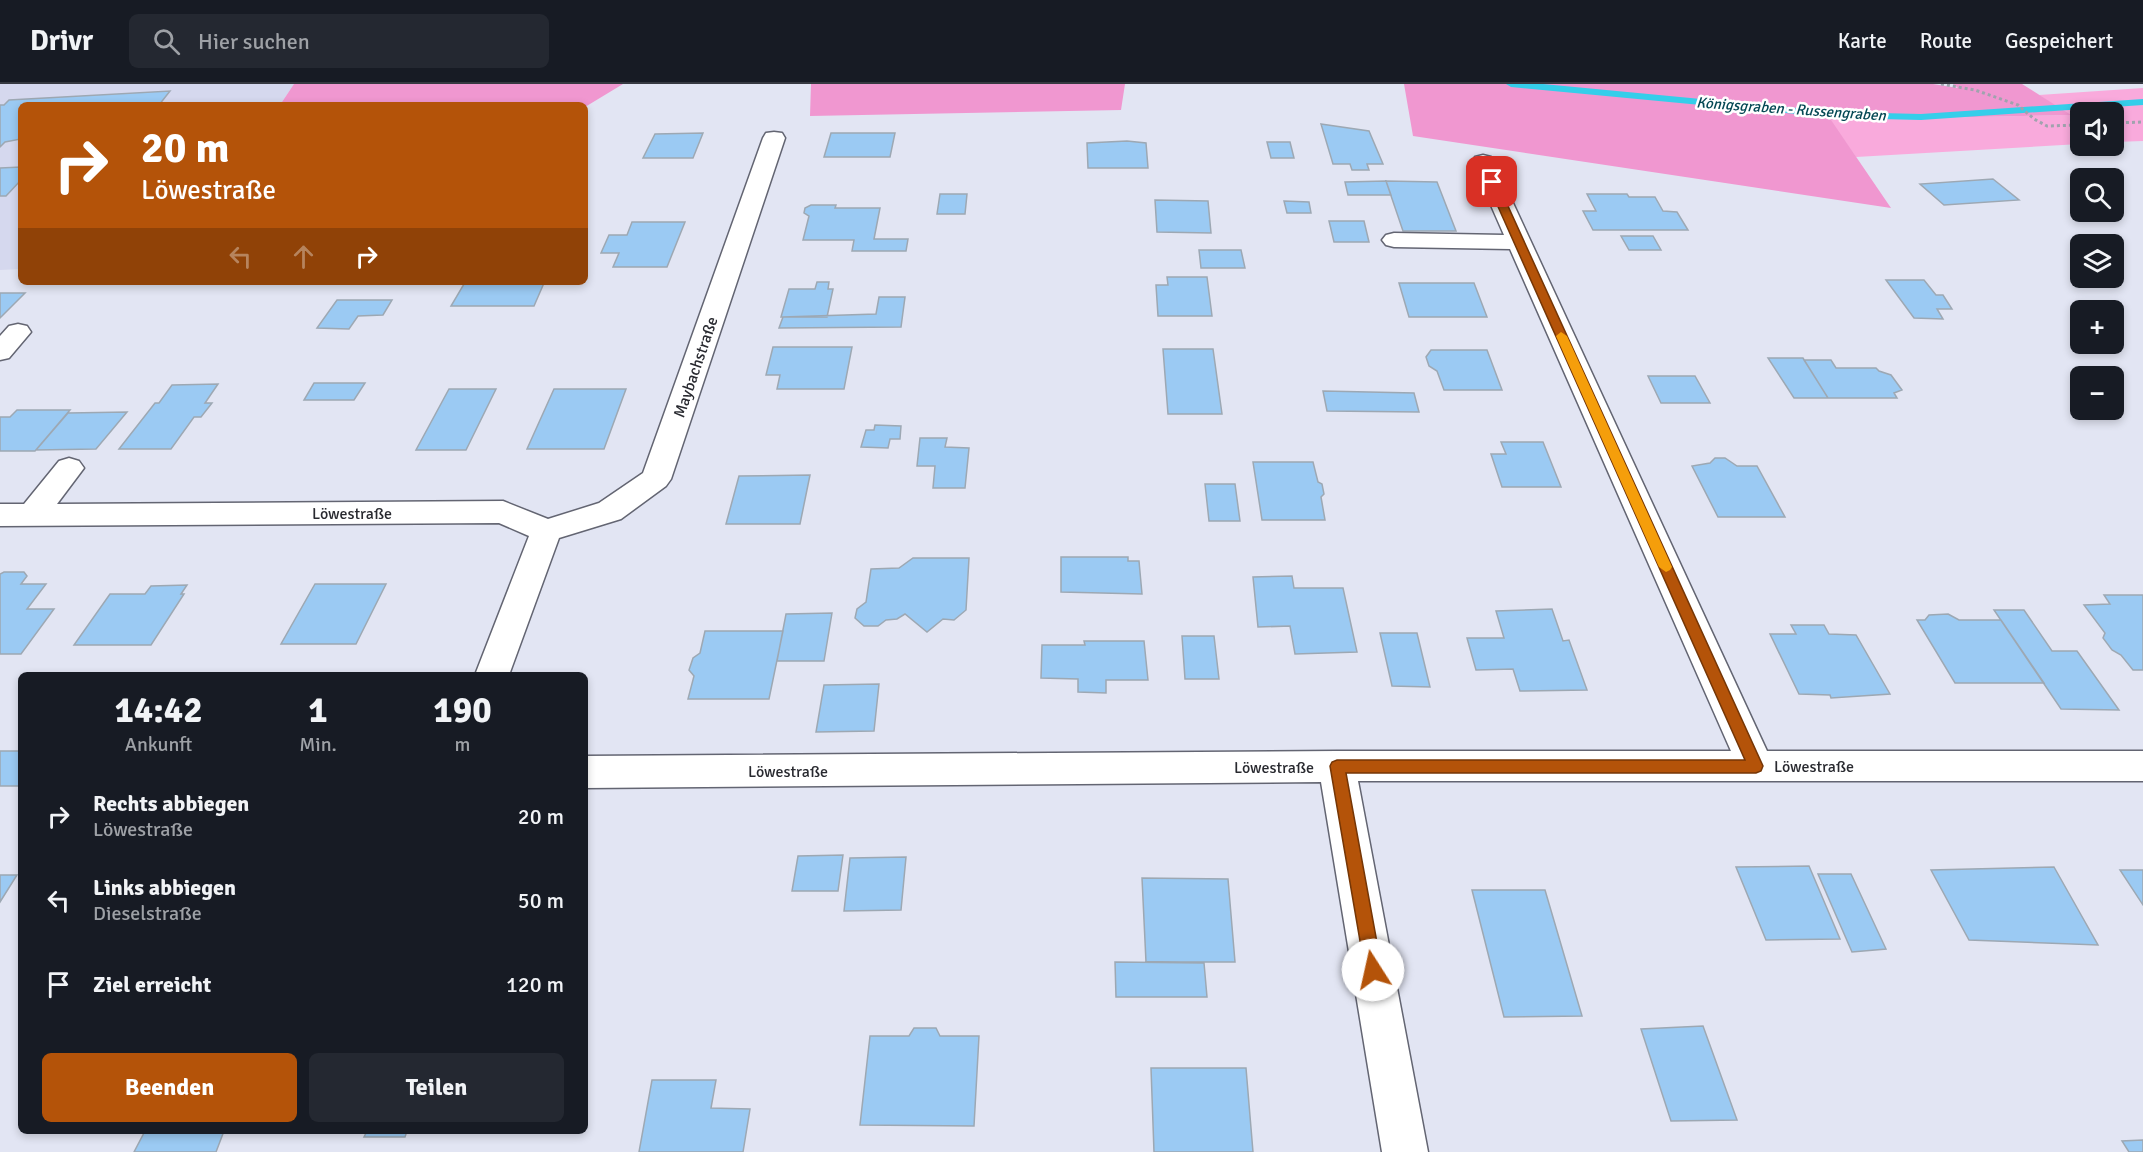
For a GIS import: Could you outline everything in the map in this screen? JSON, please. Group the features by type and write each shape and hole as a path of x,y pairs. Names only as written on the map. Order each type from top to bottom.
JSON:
{"street":[{"name":"Maybachstraße","path":"546,531 610,511 656,479 774,138"},
{"path":"1483,162 1756,766"},
{"path":"1394,240 1519,242"},
{"path":"0,352 18,332"},
{"path":"32,515 69,468"},
{"name":"Löwestraße","path":"0,515 503,512 546,531"},
{"path":"493,672 546,531"},
{"name":"Löwestraße","path":"588,772 1337,766 2143,766"},
{"path":"1337,766 1405,1152"}],"path":[{"path":"1941,84 1975,90 2018,105 2034,119 2047,126 2070,125"},
{"path":"2124,123 2143,122"}],"shaded area":[{"path":"0,84 294,84 282,102 18,102 18,269 0,270"},
{"path":"294,84 623,84 588,105 588,102 282,102"},
{"path":"811,84 1125,84 1121,110 810,116"},
{"path":"1404,84 1933,84 1958,88 1953,84 2022,84 2070,114 1831,120 1891,208 1413,136"},
{"path":"2143,88 2143,141 2124,142 2124,102 2070,102 2070,145 1856,157 1830,120 2069,115 2039,95"}],"building":[{"path":"170,91 161,102 18,102 18,140 5,142 0,147 0,105 4,105 9,100"},
{"path":"1321,124 1369,131 1383,164 1367,164 1369,170 1352,170 1350,164 1333,164"},
{"path":"703,133 693,158 643,158 655,134"},
{"path":"831,133 895,133 890,157 824,157"},
{"path":"1127,141 1146,143 1148,168 1088,168 1087,143"},
{"path":"1267,142 1290,142 1294,158 1271,158"},
{"path":"18,167 18,183 6,196 0,196 0,168"},
{"path":"1993,179 2019,200 1944,205 1920,184"},
{"path":"1386,181 1391,195 1348,195 1345,182"},
{"path":"1386,181 1437,182 1456,231 1403,231"},
{"path":"940,194 967,194 965,214 937,214"},
{"path":"1587,194 1655,197 1663,211 1677,212 1688,230 1593,230 1583,211 1596,211"},
{"path":"1155,200 1208,201 1211,233 1157,232"},
{"path":"1284,201 1309,202 1311,213 1287,213"},
{"path":"811,205 836,205 835,208 880,208 874,239 908,239 906,251 852,251 854,240 803,240 809,216 804,213 805,208"},
{"path":"1329,221 1364,221 1369,242 1334,242"},
{"path":"632,222 685,222 667,267 613,267 619,253 601,253 609,235 627,235"},
{"path":"1621,236 1653,236 1661,250 1629,250"},
{"path":"1199,250 1241,250 1245,268 1201,268"},
{"path":"1167,277 1207,277 1212,316 1158,316 1156,285 1168,285"},
{"path":"1886,280 1924,280 1936,295 1943,295 1952,309 1937,309 1943,319 1914,318"},
{"path":"817,282 829,282 828,289 833,289 827,317 781,317 789,289 815,289"},
{"path":"1399,283 1474,283 1487,317 1409,317"},
{"path":"463,285 543,285 534,306 451,306"},
{"path":"0,293 25,293 0,318"},
{"path":"879,297 905,297 901,327 779,328 783,317 876,314"},
{"path":"337,300 392,300 383,315 358,316 349,329 317,328"},
{"path":"773,347 852,347 844,389 777,389 780,375 766,375"},
{"path":"1163,349 1213,349 1222,414 1168,414"},
{"path":"1431,350 1487,350 1502,390 1444,390 1437,371 1429,366 1426,357"},
{"path":"1768,358 1803,358 1828,398 1794,398"},
{"path":"1804,360 1831,360 1836,368 1876,368 1891,375 1902,390 1894,393 1897,398 1828,398"},
{"path":"1648,376 1695,376 1710,403 1661,403"},
{"path":"314,383 365,383 354,400 304,400"},
{"path":"218,384 205,403 212,403 201,417 194,417 171,449 119,449 172,385"},
{"path":"449,389 496,389 466,450 416,450"},
{"path":"554,389 626,389 604,449 527,449"},
{"path":"1323,391 1414,393 1419,412 1327,411"},
{"path":"17,410 70,410 35,451 0,451 0,417 10,417"},
{"path":"127,412 96,449 36,450 68,413"},
{"path":"875,425 901,426 900,439 890,439 888,448 861,447 866,430 874,430"},
{"path":"920,438 947,438 945,447 969,448 965,488 933,488 935,466 917,466"},
{"path":"1501,442 1543,442 1561,487 1502,487 1491,454 1506,454"},
{"path":"1715,458 1725,458 1737,466 1757,466 1785,517 1718,517 1692,466 1710,463"},
{"path":"1253,462 1313,462 1318,482 1322,484 1324,494 1321,497 1325,520 1262,520"},
{"path":"810,475 800,524 726,524 739,476"},
{"path":"1205,484 1235,484 1240,521 1209,521"},
{"path":"1061,557 1128,557 1128,561 1139,561 1142,594 1061,592"},
{"path":"913,558 969,558 966,610 954,620 943,619 927,632 905,614 897,619 886,620 878,626 864,626 855,618 857,609 866,602 871,569 899,568"},
{"path":"24,572 27,576 21,584 46,584 27,609 54,609 21,654 0,654 0,574"},
{"path":"1292,576 1294,588 1343,588 1357,652 1295,654 1290,626 1258,627 1253,577"},
{"path":"315,584 386,584 356,644 281,644"},
{"path":"187,585 181,594 184,594 151,645 74,645 110,594 145,594 151,586"},
{"path":"2104,595 2143,595 2143,670 2133,670 2121,655 2112,650 2103,638 2105,633 2084,605 2110,604"},
{"path":"1552,609 1563,641 1569,640 1587,690 1520,691 1513,669 1476,670 1467,638 1504,638 1496,611"},
{"path":"1994,610 2024,610 2052,651 2077,651 2119,710 2061,709"},
{"path":"832,613 824,661 777,661 786,614"},
{"path":"1948,614 1959,620 2001,620 2044,683 1955,683 1917,620 1925,620 1929,615"},
{"path":"1791,625 1824,625 1829,634 1856,635 1890,694 1831,698 1830,695 1799,694 1770,634 1796,634"},
{"path":"705,631 783,631 769,699 688,699 694,676 689,670 693,658 700,653"},
{"path":"1380,633 1417,633 1430,687 1392,686"},
{"path":"1182,636 1214,636 1219,679 1185,679"},
{"path":"1084,641 1144,641 1148,680 1106,680 1106,693 1078,692 1078,679 1041,678 1042,645 1085,645"},
{"path":"879,684 874,731 816,732 824,685"},
{"path":"0,751 18,751 18,786 0,786"},
{"path":"843,855 838,891 792,891 798,856"},
{"path":"906,857 901,910 844,911 850,858"},
{"path":"1809,866 1840,939 1766,940 1736,867"},
{"path":"2054,867 2098,945 1969,940 1931,870"},
{"path":"2120,870 2143,870 2143,905"},
{"path":"1818,874 1851,874 1886,949 1852,952"},
{"path":"0,875 17,875 0,902"},
{"path":"1142,878 1228,879 1235,962 1146,962"},
{"path":"1472,890 1545,890 1582,1016 1504,1017"},
{"path":"1115,962 1204,963 1207,997 1116,997"},
{"path":"1703,1026 1737,1120 1671,1121 1641,1029"},
{"path":"914,1028 936,1028 940,1036 979,1036 974,1126 860,1125 870,1036 909,1036"},
{"path":"1151,1068 1246,1068 1253,1152 1154,1152"},
{"path":"652,1080 716,1080 711,1108 750,1109 743,1152 639,1152"},
{"path":"143,1134 223,1134 216,1152 134,1152"},
{"path":"366,1134 406,1134 405,1137 364,1137"},
{"path":"2143,1140 2143,1152 2129,1152 2122,1141"}],"waterway":[{"name":"Königsgraben - Russengraben","path":"1511,84 1838,115 1921,117 2143,102"}],"slow traffic":[{"path":"1561,336 1666,567"}],"route":[{"path":"1373,970 1337,766 1756,766 1492,182"}]}
